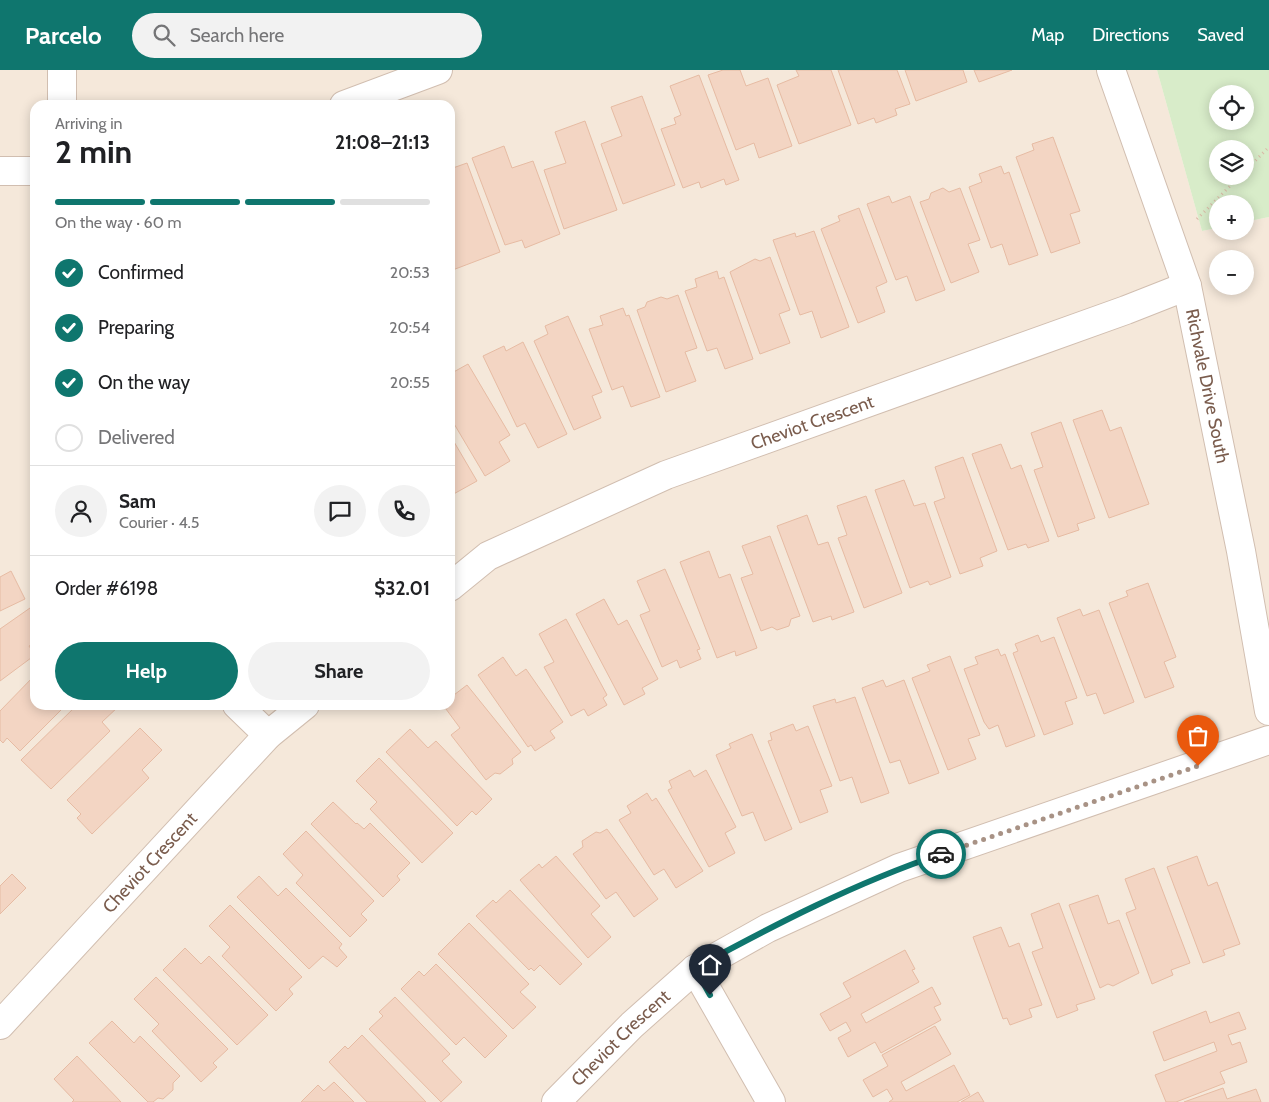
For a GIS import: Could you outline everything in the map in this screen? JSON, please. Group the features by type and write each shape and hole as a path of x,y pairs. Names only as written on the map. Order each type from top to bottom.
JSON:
{"street":[{"path":"62,70 62,100"},
{"path":"357,100 438,70"},
{"name":"Richvale Drive South","path":"1111,70 1188,286 1269,711"},
{"path":"0,171 30,171"},
{"name":"Cheviot Crescent","path":"455,583 488,556 666,475 1188,286"},
{"path":"241,710 268,735"},
{"name":"Cheviot Crescent","path":"0,1025 268,735 298,710"},
{"name":"Cheviot Crescent","path":"556,1102 632,1025 695,968 768,928 899,868 1269,740"},
{"path":"695,968 771,1102"}],"path":[{"path":"1254,162 1269,147"},
{"path":"1172,244 1231,185"}],"shaded area":[{"path":"0,70 1157,70 1202,231 1209,230 1209,240 1254,240 1254,220 1269,217 1269,1102 0,1102"}],"green space":[{"path":"1157,70 1269,70 1269,217 1254,220 1254,195 1209,195 1209,230 1202,231"}],"building":[{"path":"723,70 740,70 746,86 768,78 792,146 759,158 754,143 736,150 708,75"},
{"path":"796,70 831,70 851,125 799,144 777,85 799,76"},
{"path":"838,70 897,70 910,104 895,109 897,115 876,123 874,118 858,124"},
{"path":"905,70 963,70 967,82 916,101"},
{"path":"974,70 1012,70 979,82"},
{"path":"699,75 739,180 726,185 724,179 701,188 699,182 683,188 661,129 676,124 674,118 681,115 670,86"},
{"path":"642,96 675,185 623,204 601,144 622,136 611,107"},
{"path":"585,121 617,210 564,229 544,170 566,163 555,132"},
{"path":"1053,137 1080,211 1070,214 1080,243 1051,253 1016,157 1034,150 1032,144"},
{"path":"504,146 512,168 533,161 560,234 525,248 522,240 505,245 472,158"},
{"path":"467,163 500,252 455,269 455,167"},
{"path":"1001,166 1004,174 1009,172 1038,255 1009,265 1002,244 991,248 969,187 982,182 979,174"},
{"path":"943,188 949,192 960,188 980,240 968,244 979,272 951,283 920,202 929,199 931,193"},
{"path":"889,196 892,203 910,196 945,290 916,301 907,276 896,280 867,204"},
{"path":"859,208 887,282 876,287 885,312 858,323 821,229 840,221 838,216"},
{"path":"814,231 849,327 821,338 812,311 800,315 773,240 795,233 796,237"},
{"path":"770,257 790,310 779,314 790,343 760,354 730,272 755,259 760,261"},
{"path":"717,271 719,279 724,277 753,359 725,369 717,348 707,351 685,291 697,287 695,279"},
{"path":"678,295 697,348 685,352 696,381 666,392 637,310 645,307 647,302 661,297 667,299"},
{"path":"623,308 626,316 629,315 660,397 631,407 623,386 612,390 589,329 603,325 600,316"},
{"path":"568,316 602,392 592,396 601,418 574,430 534,341 548,334 545,326"},
{"path":"523,342 567,434 538,448 525,423 517,427 483,356 504,346 506,351"},
{"path":"468,364 510,435 499,442 510,461 485,476 455,425 455,371"},
{"path":"1102,410 1110,431 1121,427 1149,504 1109,518 1073,420"},
{"path":"1061,422 1095,518 1077,524 1079,530 1058,537 1034,470 1043,467 1031,433"},
{"path":"455,444 477,481 455,493"},
{"path":"1001,444 1011,469 1021,465 1049,541 1028,548 1026,544 1008,550 972,454"},
{"path":"963,457 997,551 980,558 983,566 960,574 934,502 945,498 935,467"},
{"path":"904,480 914,506 925,503 951,577 930,585 928,581 910,588 875,490"},
{"path":"866,496 902,593 864,608 838,538 847,535 837,506"},
{"path":"807,515 818,545 828,542 854,612 832,620 831,616 813,622 777,526"},
{"path":"770,536 800,616 791,619 789,626 777,630 772,627 761,631 741,578 753,574 742,546"},
{"path":"709,551 719,578 730,574 757,648 736,656 735,651 717,658 680,562"},
{"path":"665,569 700,649 697,650 701,659 680,668 677,660 662,667 640,615 650,611 637,581"},
{"path":"11,571 25,599 0,611 0,577"},
{"path":"1148,583 1176,657 1164,662 1174,687 1145,698 1109,603 1128,596 1126,591"},
{"path":"604,599 618,625 627,620 658,679 642,688 645,694 624,705 576,614"},
{"path":"30,608 30,659 0,681 0,629"},
{"path":"1080,609 1083,616 1099,610 1134,702 1104,714 1096,693 1087,696 1057,618"},
{"path":"566,619 607,695 603,698 607,705 588,716 584,709 571,716 544,667 554,662 539,634"},
{"path":"1038,635 1041,642 1054,637 1077,698 1065,702 1073,724 1044,735 1013,653 1018,651 1015,644"},
{"path":"998,649 1001,656 1005,654 1035,736 1006,747 998,725 989,729 984,722 964,669 978,664 975,657"},
{"path":"950,656 980,735 968,739 976,759 948,770 912,678 930,671 927,665"},
{"path":"503,657 516,676 526,669 563,722 550,731 555,738 535,751 531,745 528,747 478,675"},
{"path":"30,680 30,710 61,710 20,751 7,738 3,743 0,740 0,711"},
{"path":"883,680 886,687 904,680 939,773 909,784 900,760 890,763 862,688"},
{"path":"467,685 521,752 512,759 513,764 500,774 495,773 486,780 451,735 460,728 447,710 455,710 455,694"},
{"path":"855,697 889,793 861,803 852,777 840,781 813,706 835,699 836,703"},
{"path":"72,710 115,710 102,722 110,731 51,789 21,760"},
{"path":"793,724 796,731 808,726 832,786 820,790 828,812 800,823 768,741 772,740 770,733"},
{"path":"140,728 162,750 142,770 149,778 92,834 77,818 81,814 67,800"},
{"path":"410,729 428,748 436,741 492,799 476,815 472,811 457,826 386,752"},
{"path":"752,734 792,829 765,841 753,812 742,816 716,755 731,748 729,744"},
{"path":"379,758 453,833 422,863 370,809 377,802 356,781"},
{"path":"690,770 694,777 706,770 736,827 725,833 735,853 709,867 668,790 672,788 669,781"},
{"path":"647,793 652,801 656,798 703,871 676,888 664,869 654,875 619,820 631,813 627,806"},
{"path":"333,802 364,829 370,823 410,863 397,876 400,880 383,897 311,824"},
{"path":"607,829 658,899 634,917 616,892 606,899 573,854 583,847 582,841 596,832 600,833"},
{"path":"306,831 374,901 361,914 367,920 350,937 296,883 303,875 283,854"},
{"path":"556,856 600,906 591,914 611,937 588,958 520,880 539,864 542,868"},
{"path":"1197,856 1208,886 1217,882 1240,944 1223,950 1225,955 1203,963 1167,867"},
{"path":"1154,868 1190,963 1171,970 1173,975 1152,984 1126,913 1136,909 1125,879"},
{"path":"12,874 26,888 0,914 0,886"},
{"path":"259,876 278,896 286,888 342,944 339,948 347,957 337,967 323,956 309,969 237,897"},
{"path":"510,890 582,964 560,985 540,965 534,971 531,968 529,970 476,916 493,900 496,903"},
{"path":"1098,895 1108,924 1119,920 1139,973 1113,986 1108,984 1100,988 1069,905"},
{"path":"1059,903 1095,999 1076,1005 1078,1010 1057,1018 1032,952 1043,948 1031,914"},
{"path":"230,905 302,977 289,989 293,994 276,1011 222,956 230,947 209,926"},
{"path":"469,923 529,984 520,992 536,1007 513,1029 438,954"},
{"path":"1001,927 1009,947 1019,943 1042,1005 1029,1009 1032,1017 1010,1025 1007,1018 1003,1019 973,937"},
{"path":"185,948 201,964 209,956 268,1015 237,1045 163,970"},
{"path":"905,950 915,969 912,970 919,982 861,1014 866,1023 932,987 941,1004 934,1007 941,1020 881,1053 875,1042 848,1057 838,1038 851,1031 846,1022 830,1031 820,1014 851,997 843,983"},
{"path":"436,964 507,1036 485,1058 464,1037 456,1045 401,989 419,971 424,976"},
{"path":"156,977 228,1049 213,1063 217,1067 201,1082 152,1031 159,1024 134,999"},
{"path":"395,997 450,1054 442,1061 462,1082 441,1102 369,1029 383,1016 379,1012"},
{"path":"1206,1011 1210,1023 1239,1012 1246,1029 1228,1035 1232,1045 1240,1042 1247,1062 1220,1072 1225,1083 1176,1102 1166,1102 1155,1075 1217,1051 1214,1042 1164,1061 1153,1032"},
{"path":"112,1021 134,1043 140,1036 180,1076 173,1083 173,1090 163,1099 158,1098 153,1102 148,1102 89,1043"},
{"path":"935,1026 951,1054 901,1082 906,1091 954,1065 970,1095 957,1102 889,1102 893,1099 887,1089 873,1097 863,1080 888,1066 882,1055"},
{"path":"362,1035 426,1102 367,1102 329,1062 345,1046 348,1049"},
{"path":"77,1056 121,1102 72,1102 74,1100 54,1079"},
{"path":"334,1082 354,1102 301,1102 318,1085 324,1091"},
{"path":"1223,1088 1227,1099 1256,1089 1261,1102 1184,1102"},
{"path":"978,1092 984,1102 961,1102"}],"way so far":[{"path":"941,854 1198,766"}],"route":[{"path":"710,995 695,968 768,928 899,868 941,854"}]}
